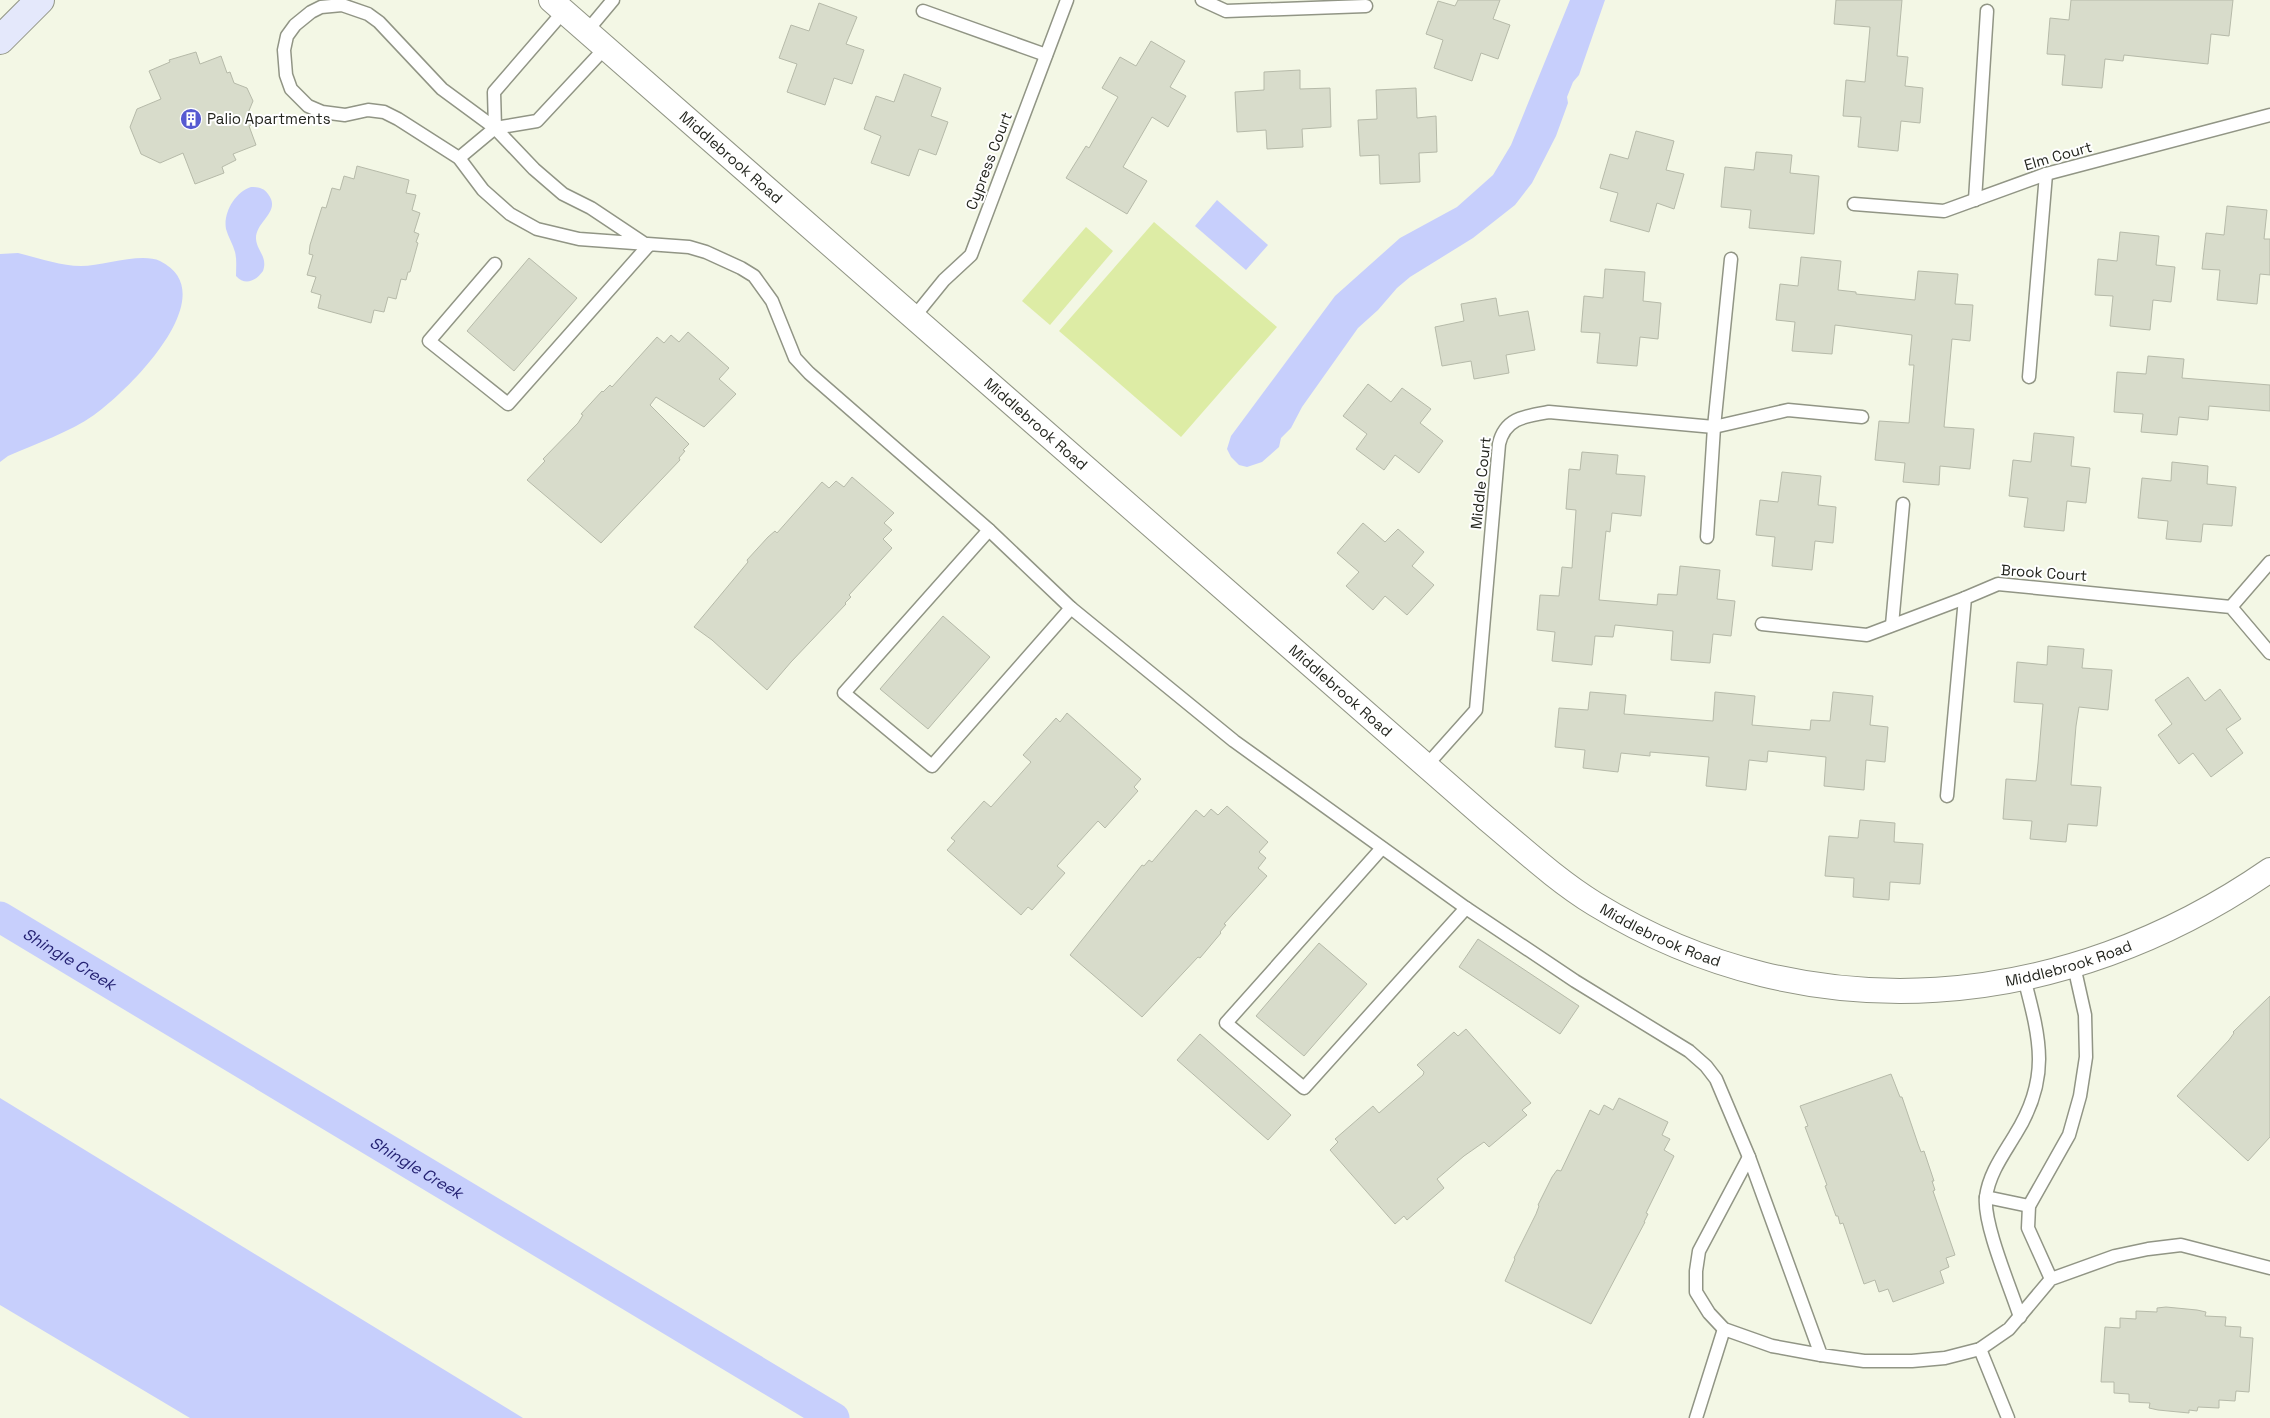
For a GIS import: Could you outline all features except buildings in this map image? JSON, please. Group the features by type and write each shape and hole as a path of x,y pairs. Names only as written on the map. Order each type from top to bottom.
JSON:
{"main road":[{"path":"0,40 40,0"}],"street":[{"name":"Middlebrook Road","path":"557,6 606,46 1426,766 1566,884 1595,904 1656,937 1723,964 1794,981 1830,987 1906,992 1946,990 2024,978 2074,966 2117,952 2161,932 2237,892 2270,870"}],"lane":[{"path":"587,31 613,0"},
{"name":"Cypress Court","path":"914,317 944,280 971,255 1067,0"},
{"path":"1202,0 1226,11 1366,6"},
{"path":"648,246 591,208 563,194 534,169 495,128 442,89 379,22 368,14 342,5 330,5 311,12 295,25 287,36 284,50 286,75 291,89 308,106 322,112 345,114 368,110 384,112 398,119 459,158 483,190 510,214 537,229 579,240 648,246 689,248 725,259 754,276 772,301 783,324 788,343 795,358 804,368 989,530 1071,608 1234,741 1382,848 1466,908 1575,981 1689,1051 1706,1066 1716,1079 1749,1157 1821,1355"},
{"path":"495,128 494,92 557,6"},
{"path":"923,11 1046,55"},
{"path":"1975,200 1987,11"},
{"path":"459,158 495,128 537,121 606,46"},
{"name":"Elm Court","path":"1854,204 1944,211 2046,174 2270,115"},
{"path":"2029,378 2046,174"},
{"path":"495,264 429,341 508,404 648,246"},
{"path":"1706,537 1714,427 1731,259"},
{"name":"Middle Court","path":"1426,766 1476,710 1502,432 1511,423 1529,415 1549,412 1714,427 1788,410 1862,416"},
{"path":"1892,625 1904,504"},
{"path":"989,530 844,693 932,766 1071,608"},
{"path":"2270,562 2231,607 2270,652"},
{"name":"Brook Court","path":"1762,624 1867,635 1998,584 2231,607"},
{"path":"1947,796 1965,598"},
{"path":"1382,848 1226,1023 1304,1088 1466,908"},
{"path":"2051,1279 2028,1228 2029,1206 2069,1135 2080,1096 2086,1057 2085,1015 2074,966"},
{"path":"2020,1317 1986,1216 1986,1197 1991,1179 2002,1154 2027,1114 2036,1090 2039,1065 2038,1030 2024,978"},
{"path":"1749,1157 1699,1251 1696,1271 1696,1292 1709,1313 1724,1329 1772,1346 1864,1361 1903,1362 1945,1358 1980,1349 2009,1329 2051,1279 2115,1256 2181,1245 2270,1268"},
{"path":"1986,1197 2029,1206"},
{"path":"1696,1418 1724,1329"},
{"path":"1980,1349 2008,1418"}],"green space":[{"path":"1154,222 1277,327 1181,437 1059,331"},
{"path":"1086,227 1113,251 1050,325 1022,301"}],"water":[{"path":"1570,0 1605,0 1579,75 1573,82 1567,97 1568,103 1556,136 1532,183 1515,205 1473,238 1410,277 1397,288 1378,310 1358,328 1302,407 1291,428 1281,438 1279,447 1262,462 1247,467 1239,465 1231,457 1227,449 1231,436 1335,296 1400,238 1457,207 1493,175 1511,145"},
{"path":"251,187 265,190 272,206 259,227 256,239 264,262 263,271 254,280 243,281 236,276 236,255 226,229 226,216 235,198"},
{"path":"1217,200 1268,245 1246,270 1195,226"},
{"path":"18,253 73,266 143,258 160,261 178,276 183,296 177,318 164,342 128,386 85,421 8,456 0,462 0,254"},
{"path":"0,1098 523,1418 190,1418 0,1305"}],"waterway":[{"name":"Shingle Creek","path":"0,917 834,1418"}],"place":[{"name":"Palio Apartments","path":"191,119"}]}
